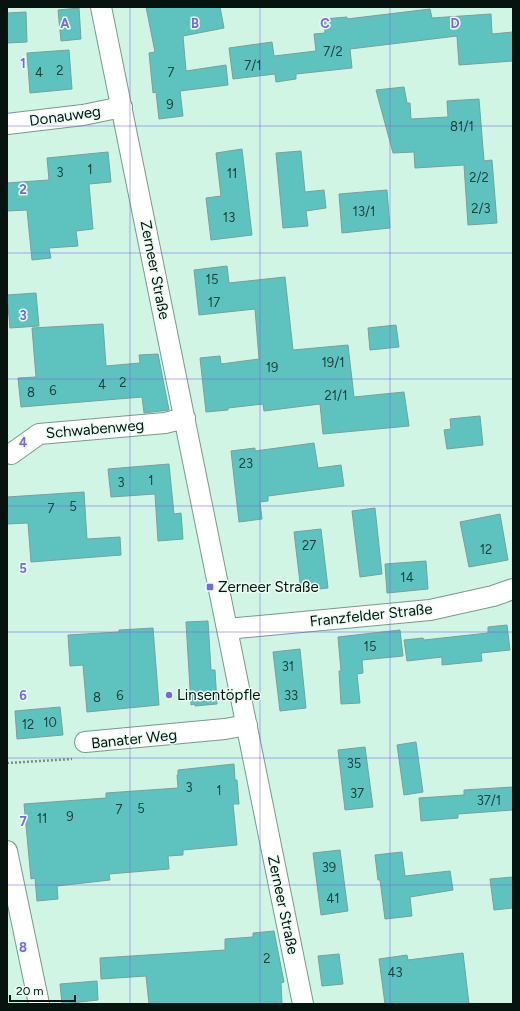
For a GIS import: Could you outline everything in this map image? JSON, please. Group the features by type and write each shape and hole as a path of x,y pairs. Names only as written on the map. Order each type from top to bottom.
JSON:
{"street":[{"name":"Zerneer Straße","path":"101,7 303,1004"},
{"name":"Donauweg","path":"7,124 83,115 122,107"},
{"name":"Schwabenweg","path":"11,454 39,434 165,423 185,418"},
{"name":"Franzfelder Straße","path":"227,629 430,610 513,590"},
{"name":"Banater Weg","path":"85,742 226,730 247,725"},
{"path":"7,851 39,1004"}],"path":[{"name":"Banater Weg","path":"7,764 81,758 85,742"}],"building":[{"path":"146,7 220,7 224,28 183,36 186,71 226,65 228,85 180,91 183,116 159,119 156,92 153,93 149,53 155,52"},
{"path":"79,8 81,39 61,41 58,10"},
{"path":"430,9 432,18 491,14 492,34 513,32 513,61 459,65 457,36 350,49 352,68 296,74 296,79 276,82 275,74 233,79 229,48 272,42 274,56 316,51 314,34 325,33 324,19 347,17 347,19"},
{"path":"26,12 27,42 7,43 7,13"},
{"path":"69,50 72,89 30,93 27,53"},
{"path":"404,87 407,103 410,103 411,119 448,117 447,101 479,99 484,161 492,160 497,223 468,225 464,165 415,168 414,152 393,153 376,90"},
{"path":"242,149 252,235 211,240 206,198 221,196 216,153"},
{"path":"301,151 305,192 324,190 326,208 306,211 308,226 283,228 276,153"},
{"path":"108,152 111,182 89,184 93,229 76,231 78,246 49,248 51,258 32,260 27,210 7,211 7,183 49,180 47,158"},
{"path":"387,190 390,228 342,233 339,194"},
{"path":"227,266 229,283 285,277 293,350 348,345 354,397 404,392 409,426 323,434 320,404 264,411 263,404 206,412 200,358 220,356 221,364 259,359 255,309 199,315 194,270"},
{"path":"36,293 39,326 10,328 7,295"},
{"path":"103,324 106,366 140,363 139,355 158,354 169,410 144,413 142,397 21,407 18,378 36,377 32,328"},
{"path":"396,325 399,347 370,350 368,328"},
{"path":"480,416 483,445 447,449 444,430 451,429 450,419"},
{"path":"314,443 318,468 341,465 344,486 268,496 268,501 260,502 262,519 239,522 231,451 255,448 255,451"},
{"path":"169,464 174,514 181,513 183,539 158,541 155,494 111,497 108,469"},
{"path":"84,492 87,539 120,537 121,555 31,562 28,523 7,524 7,497"},
{"path":"375,508 382,574 360,577 352,511"},
{"path":"500,514 508,560 469,567 460,522"},
{"path":"321,529 328,588 301,591 294,532"},
{"path":"426,561 428,589 387,593 385,564"},
{"path":"208,621 211,670 215,670 217,704 195,706 195,704 191,705 186,622"},
{"path":"507,625 510,650 481,653 482,661 442,665 442,657 407,661 404,640 423,638 424,640 488,633 488,627"},
{"path":"153,628 159,705 87,712 83,665 70,666 68,635"},
{"path":"400,630 403,656 362,660 363,673 357,674 360,703 341,704 339,671 341,671 338,637"},
{"path":"300,649 306,708 280,711 273,652"},
{"path":"60,707 63,735 17,739 15,711"},
{"path":"416,742 423,792 404,795 397,745"},
{"path":"365,747 373,807 345,810 338,750"},
{"path":"234,764 239,804 233,804 237,845 183,850 183,855 168,856 169,869 109,874 110,880 57,886 58,899 37,901 35,878 31,879 24,804 106,798 106,793 178,788 178,770"},
{"path":"513,787 513,810 458,814 458,818 421,821 419,798 464,795 464,790"},
{"path":"340,850 348,911 321,915 313,853"},
{"path":"402,852 405,876 450,871 453,890 410,897 412,916 385,919 375,855"},
{"path":"513,877 513,908 494,910 490,879"},
{"path":"274,931 284,982 281,983 282,1004 149,1004 146,976 101,979 100,958 225,950 225,939 253,937 253,933"},
{"path":"463,953 469,1004 385,1004 379,959 407,955 408,960"},
{"path":"339,954 343,984 322,986 318,956"},
{"path":"97,981 98,1000 62,1004 60,984"}],"place":[{"name":"Zerneer Straße","path":"210,587"},
{"name":"Linsentöpfle","path":"169,695"}]}
